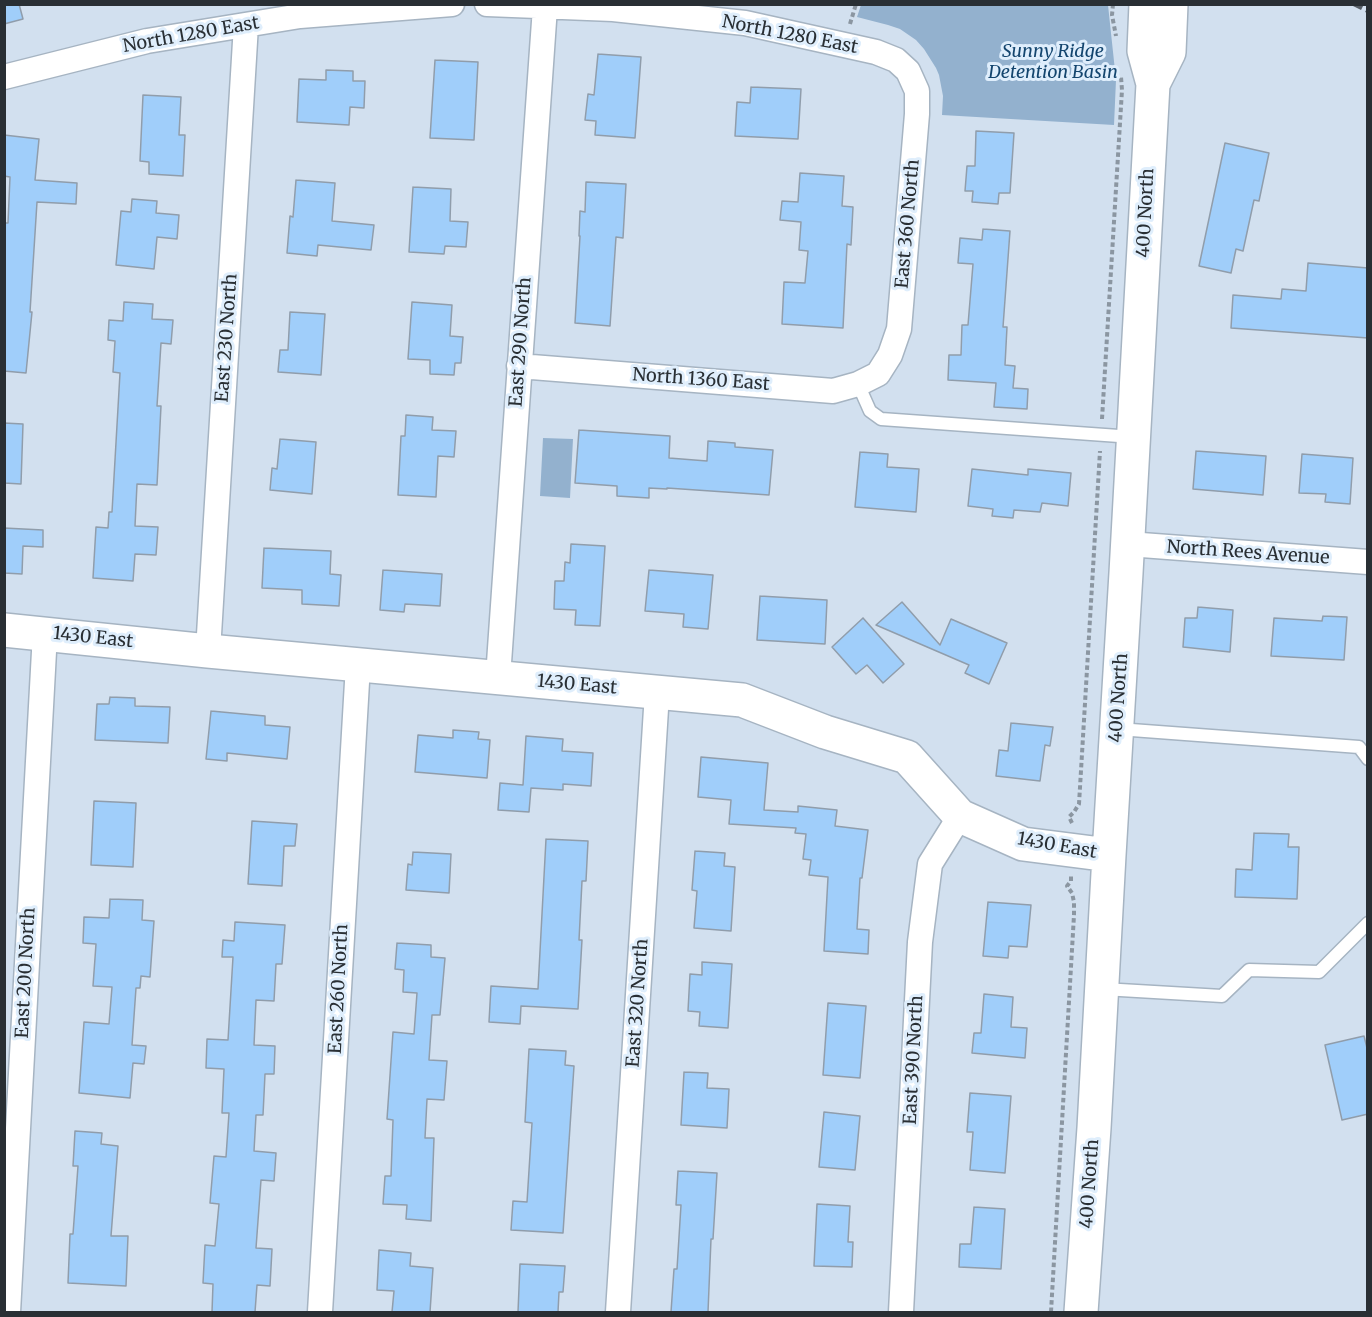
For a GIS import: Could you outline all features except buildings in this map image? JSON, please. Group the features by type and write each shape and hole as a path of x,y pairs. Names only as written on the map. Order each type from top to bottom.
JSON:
{"main road":[{"name":"400 North","path":"1081,1312 1094,1128 1153,84 1144,51 1146,4"},
{"name":"400 North","path":"1153,84 1169,52 1171,4"},
{"name":"1430 East","path":"4,630 742,700 825,732 906,757 960,816 1023,844 1108,855"}],"street":[{"name":"North 1280 East","path":"4,77 147,41 300,16 452,4"},
{"name":"North 1280 East","path":"487,4 613,9 745,23 876,52 896,60 908,71"},
{"name":"East 290 North","path":"498,677 544,7"},
{"name":"East 230 North","path":"208,651 246,25"},
{"name":"East 360 North","path":"868,379 890,355 899,330 917,114 917,91 908,71"},
{"name":"North 1360 East","path":"519,366 833,391 868,379"},
{"name":"North Rees Avenue","path":"1128,544 1368,562"},
{"name":"East 200 North","path":"8,1312 45,633"},
{"name":"East 260 North","path":"320,1312 357,665"},
{"name":"East 320 North","path":"618,1312 657,693"},
{"name":"East 390 North","path":"901,1312 920,942 930,864 960,816"}],"lane":[{"path":"868,379 870,411 881,419 1134,437"},
{"path":"1117,729 1359,747 1368,759"},
{"path":"1101,989 1222,996 1249,970 1318,972 1368,923"}],"path":[{"path":"849,26 856,4"},
{"path":"1112,15 1117,4"},
{"path":"1051,1312 1074,915 1072,893 1067,886 1071,881"}],"green space":[{"name":"Sunny Ridge Detention Basin","path":"861,5 1108,5 1116,80 1114,125 942,115 943,96 939,75 924,49 900,29 857,17"},
{"path":"543,438 573,439 570,498 540,496"}],"railway":[{"path":"1354,4 1368,11"}]}
